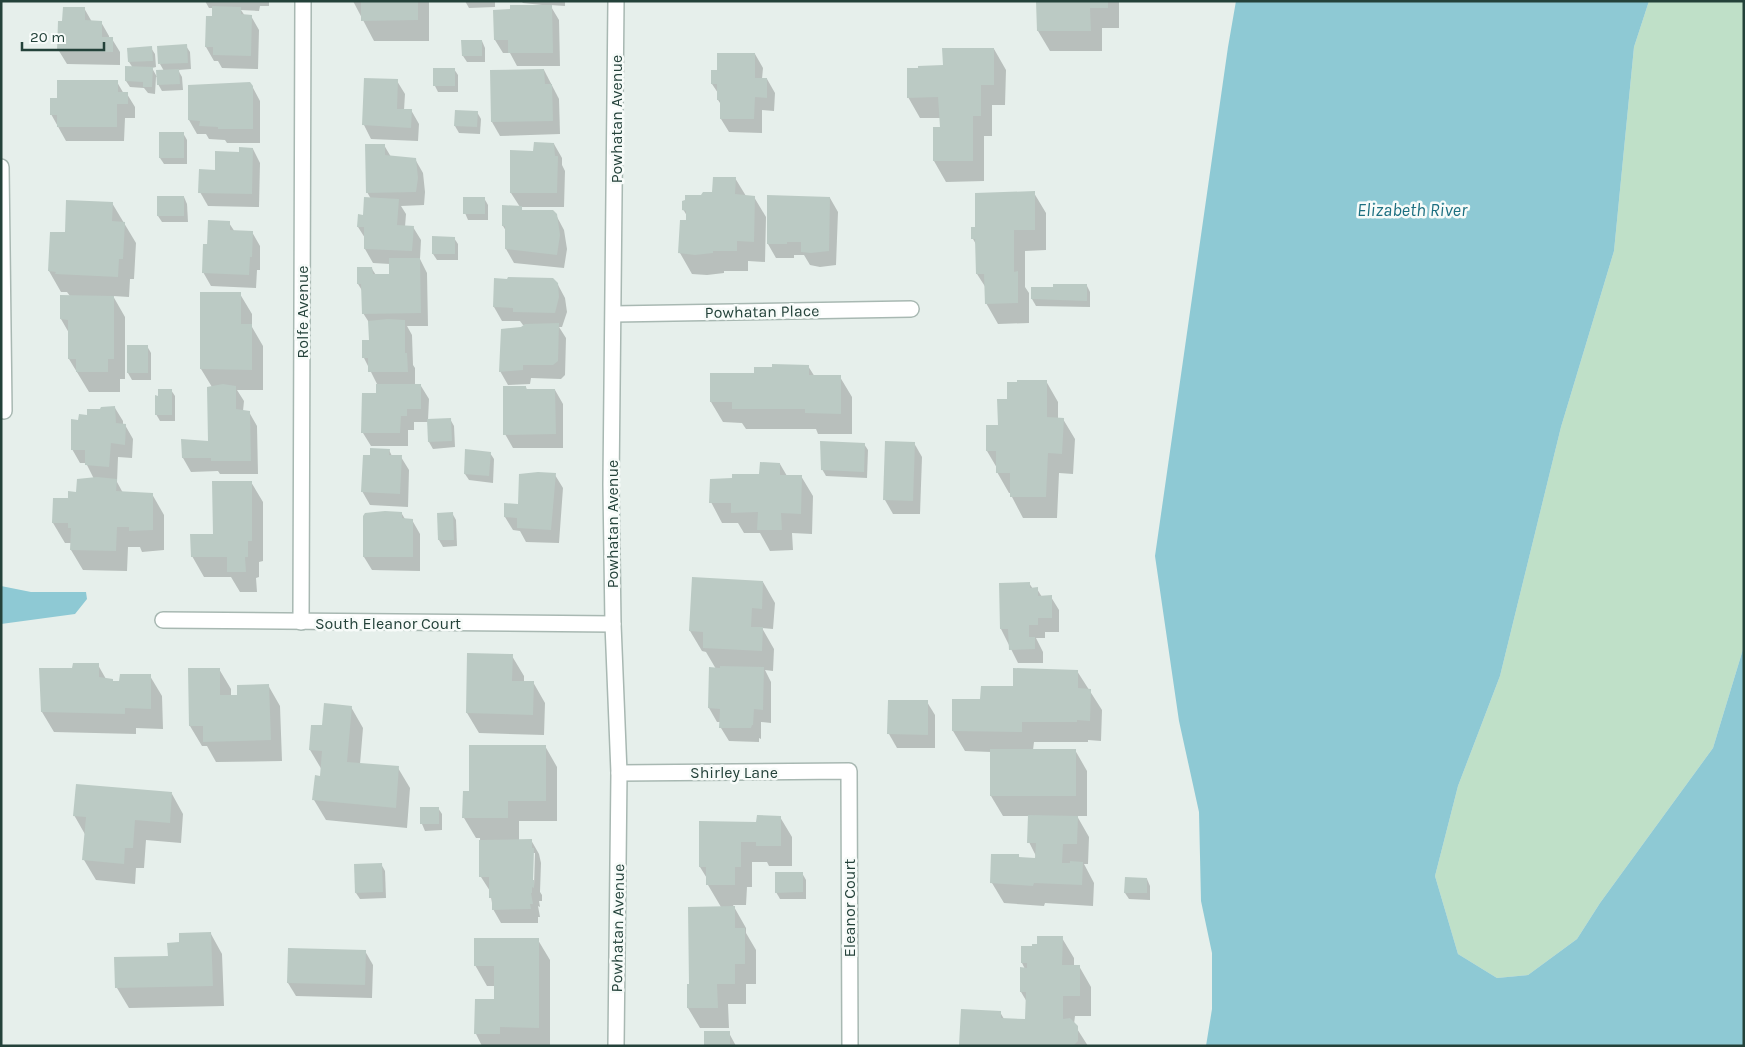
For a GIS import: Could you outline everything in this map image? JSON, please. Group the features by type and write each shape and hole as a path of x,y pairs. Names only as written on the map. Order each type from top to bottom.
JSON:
{"street":[{"name":"Rolfe Avenue","path":"301,622 303,1"},
{"name":"Powhatan Avenue","path":"616,1 611,485 613,624 619,773 616,1046"},
{"path":"1,167 4,411"},
{"name":"Powhatan Place","path":"614,314 911,309"},
{"name":"South Eleanor Court","path":"163,620 613,624"},
{"name":"Shirley Lane","path":"619,773 849,771"},
{"name":"Eleanor Court","path":"849,771 850,1046"}],"green space":[{"path":"1649,1 1744,1 1744,646 1713,748 1600,903 1577,939 1528,975 1497,978 1458,954 1435,876 1458,786 1500,676 1561,427 1614,251 1634,47"}],"water":[{"name":"Elizabeth River","path":"1236,1 1649,1 1634,47 1614,251 1561,427 1500,676 1458,786 1435,876 1458,954 1497,978 1528,975 1577,939 1600,903 1713,748 1744,646 1744,1046 1206,1046 1212,1009 1212,953 1201,901 1199,812 1179,721 1155,556"},
{"path":"1,586 31,592 86,592 87,599 75,614 1,624"}],"building":[{"path":"361,1 418,1 418,20 361,21"},
{"path":"1036,1 1108,1 1108,8 1090,8 1091,31 1037,31"},
{"path":"510,5 552,5 553,53 508,53 508,40 494,40 493,10 510,9"},
{"path":"212,6 241,7 241,14 252,15 251,56 213,55 213,47 205,47 206,16 212,16"},
{"path":"63,7 85,7 85,20 102,21 102,37 113,37 113,52 57,51 58,21 62,21"},
{"path":"461,40 482,40 482,56 462,56"},
{"path":"187,44 188,63 158,64 157,46"},
{"path":"152,46 153,61 128,62 127,48"},
{"path":"942,48 994,48 994,85 981,85 981,116 973,116 973,161 933,161 933,127 940,127 938,97 907,98 907,68 943,65"},
{"path":"717,53 755,53 755,78 767,78 767,98 755,97 754,119 720,119 720,100 717,100 717,84 711,84 711,70 717,70"},
{"path":"125,66 153,67 152,87 143,87 143,82 125,81"},
{"path":"433,68 455,68 455,86 433,86"},
{"path":"179,69 180,84 157,85 156,70"},
{"path":"544,69 545,84 552,84 553,121 491,122 490,70"},
{"path":"364,78 398,79 397,109 412,109 411,128 362,125"},
{"path":"57,80 118,80 118,92 128,92 128,104 117,104 117,127 57,127 57,115 50,115 50,98 57,98"},
{"path":"250,82 253,86 253,129 218,129 218,127 199,126 200,121 188,120 188,85"},
{"path":"455,110 478,111 477,127 454,126"},
{"path":"159,132 184,132 184,158 159,158"},
{"path":"534,142 554,143 555,156 558,156 557,193 510,193 510,150 533,151"},
{"path":"365,144 385,144 385,155 416,158 418,178 416,192 366,193"},
{"path":"239,147 253,148 252,194 198,193 199,169 215,170 215,151 239,152"},
{"path":"713,177 736,177 735,194 755,196 754,242 737,241 737,251 713,251 713,253 695,255 678,253 680,220 686,220 686,211 682,210 682,201 685,200 685,195 701,195 703,192 712,192"},
{"path":"1035,191 1035,230 1014,230 1014,272 1018,271 1018,303 985,304 984,274 976,274 975,239 971,239 971,227 975,227 975,193"},
{"path":"767,195 830,197 829,251 801,252 801,242 767,244"},
{"path":"157,196 184,196 184,216 157,216"},
{"path":"364,197 399,199 397,225 414,226 412,251 364,249 364,227 357,227 358,214 363,215"},
{"path":"463,197 485,197 485,214 463,214"},
{"path":"66,200 113,202 112,221 125,222 123,259 119,259 118,277 55,274 56,272 48,271 50,232 65,232"},
{"path":"502,205 522,206 522,210 553,210 557,214 560,235 557,255 505,249 505,226 502,226"},
{"path":"208,220 230,221 230,230 253,231 249,275 202,273 203,244 207,244"},
{"path":"432,236 455,237 455,254 432,254"},
{"path":"389,258 420,258 421,313 362,314 361,284 357,284 357,267 372,267 373,274 389,274"},
{"path":"508,277 553,278 558,283 559,297 555,313 513,312 513,308 493,307 494,278 507,279"},
{"path":"1053,284 1087,284 1087,301 1031,299 1031,287 1053,287"},
{"path":"200,292 241,292 241,324 252,324 252,370 200,369"},
{"path":"60,295 114,296 114,359 108,359 108,372 76,372 76,359 68,359 68,320 60,319"},
{"path":"405,320 405,353 407,353 408,372 368,372 368,358 362,358 362,340 369,340 368,321"},
{"path":"559,323 558,361 553,365 523,365 523,370 499,372 501,329 521,327 525,324"},
{"path":"127,345 148,345 148,373 127,373"},
{"path":"772,364 809,365 809,375 841,375 841,414 805,413 805,409 732,409 732,402 710,402 710,373 754,373 754,367 772,367"},
{"path":"1017,380 1047,380 1047,417 1064,418 1062,454 1048,453 1046,497 1010,497 1010,473 996,473 996,451 986,451 986,425 998,425 997,399 1007,399 1007,382 1017,382"},
{"path":"223,384 236,386 236,409 250,411 251,461 211,461 211,458 182,458 181,439 208,441 207,387"},
{"path":"376,384 421,384 421,409 407,409 407,416 401,416 400,433 361,433 362,393 376,393"},
{"path":"503,386 526,386 526,389 555,389 556,434 503,435"},
{"path":"158,389 172,389 172,415 155,415 155,395 158,396"},
{"path":"115,406 116,423 126,424 125,445 111,443 109,467 85,465 85,450 71,450 71,419 78,420 79,414 87,415 87,409"},
{"path":"451,418 452,441 428,442 427,419"},
{"path":"820,441 865,443 864,472 821,470"},
{"path":"885,441 915,442 913,501 883,500"},
{"path":"370,448 390,449 389,455 402,455 400,494 361,492 363,455 370,455"},
{"path":"465,449 491,452 489,476 464,474"},
{"path":"760,462 780,463 780,475 802,475 801,514 781,513 782,530 757,530 758,512 731,513 731,503 709,503 710,479 732,478 732,474 759,474"},
{"path":"556,473 551,530 517,528 517,518 504,517 504,503 518,504 519,474"},
{"path":"97,477 117,479 116,491 153,493 153,530 129,531 129,527 117,527 116,551 70,550 71,528 68,528 68,523 52,523 53,498 68,498 68,491 76,492 77,479"},
{"path":"212,481 252,481 252,541 248,541 248,557 245,557 246,572 227,572 227,557 191,557 190,534 213,534"},
{"path":"402,512 402,518 413,519 413,557 363,557 363,516 365,513"},
{"path":"453,512 454,540 438,540 437,513"},
{"path":"692,577 763,581 762,609 752,608 751,627 763,627 762,651 703,648 703,632 689,631"},
{"path":"1030,582 1030,588 1038,587 1038,596 1052,595 1052,618 1038,618 1038,625 1029,625 1029,637 1035,637 1035,649 1009,650 1008,629 1000,629 999,583"},
{"path":"467,653 513,654 512,681 534,681 533,715 466,713"},
{"path":"73,663 99,663 99,677 113,679 113,681 119,681 120,674 151,674 151,709 125,708 125,714 41,712 39,668 72,668"},
{"path":"720,666 764,667 763,710 754,709 753,725 751,728 719,728 720,709 708,708 709,667 720,668"},
{"path":"188,668 220,668 220,695 237,695 237,685 269,684 271,740 203,742 203,726 189,726"},
{"path":"1013,668 1078,670 1078,688 1091,689 1090,721 1022,722 1022,732 952,731 952,699 980,699 981,686 1013,686"},
{"path":"888,700 928,700 928,735 887,734"},
{"path":"324,703 352,706 347,762 399,766 396,808 312,800 315,775 320,776 322,751 309,750 311,725 322,725"},
{"path":"469,745 546,745 546,801 508,801 508,818 462,818 463,791 469,791"},
{"path":"990,749 1076,749 1076,796 990,796"},
{"path":"76,784 172,792 170,823 135,820 133,848 125,848 124,864 82,860 86,817 73,816"},
{"path":"420,807 439,807 439,824 420,824"},
{"path":"757,815 781,816 781,846 756,846 756,842 741,842 741,867 735,867 735,885 706,885 706,867 699,867 699,821 756,822"},
{"path":"1028,815 1078,816 1077,844 1063,844 1062,863 1070,863 1070,861 1083,862 1082,885 1034,883 1033,886 990,883 991,854 1019,854 1019,857 1035,858 1036,843 1027,843"},
{"path":"532,839 532,848 534,848 534,888 532,887 531,893 533,904 530,904 531,909 492,910 492,898 489,898 489,877 479,877 479,840"},
{"path":"382,863 383,892 355,893 354,864"},
{"path":"775,872 803,872 803,892 775,893"},
{"path":"1125,877 1147,878 1147,893 1124,893"},
{"path":"735,906 735,928 745,928 745,964 735,964 735,984 717,984 718,1008 687,1008 687,984 689,984 688,907"},
{"path":"211,932 213,986 115,988 114,957 168,956 167,943 179,942 179,933"},
{"path":"1037,936 1063,936 1062,965 1080,965 1080,996 1063,996 1063,1019 1070,1018 1078,1026 1078,1041 1073,1046 959,1045 961,1009 1001,1011 1001,1018 1025,1019 1026,992 1020,992 1020,967 1027,968 1027,963 1021,963 1021,946 1037,944"},
{"path":"474,938 539,938 539,1028 500,1027 500,1034 474,1034 475,999 494,999 494,966 474,966"},
{"path":"288,948 366,950 365,985 287,983"},
{"path":"704,1031 730,1031 730,1046 704,1046"}]}
